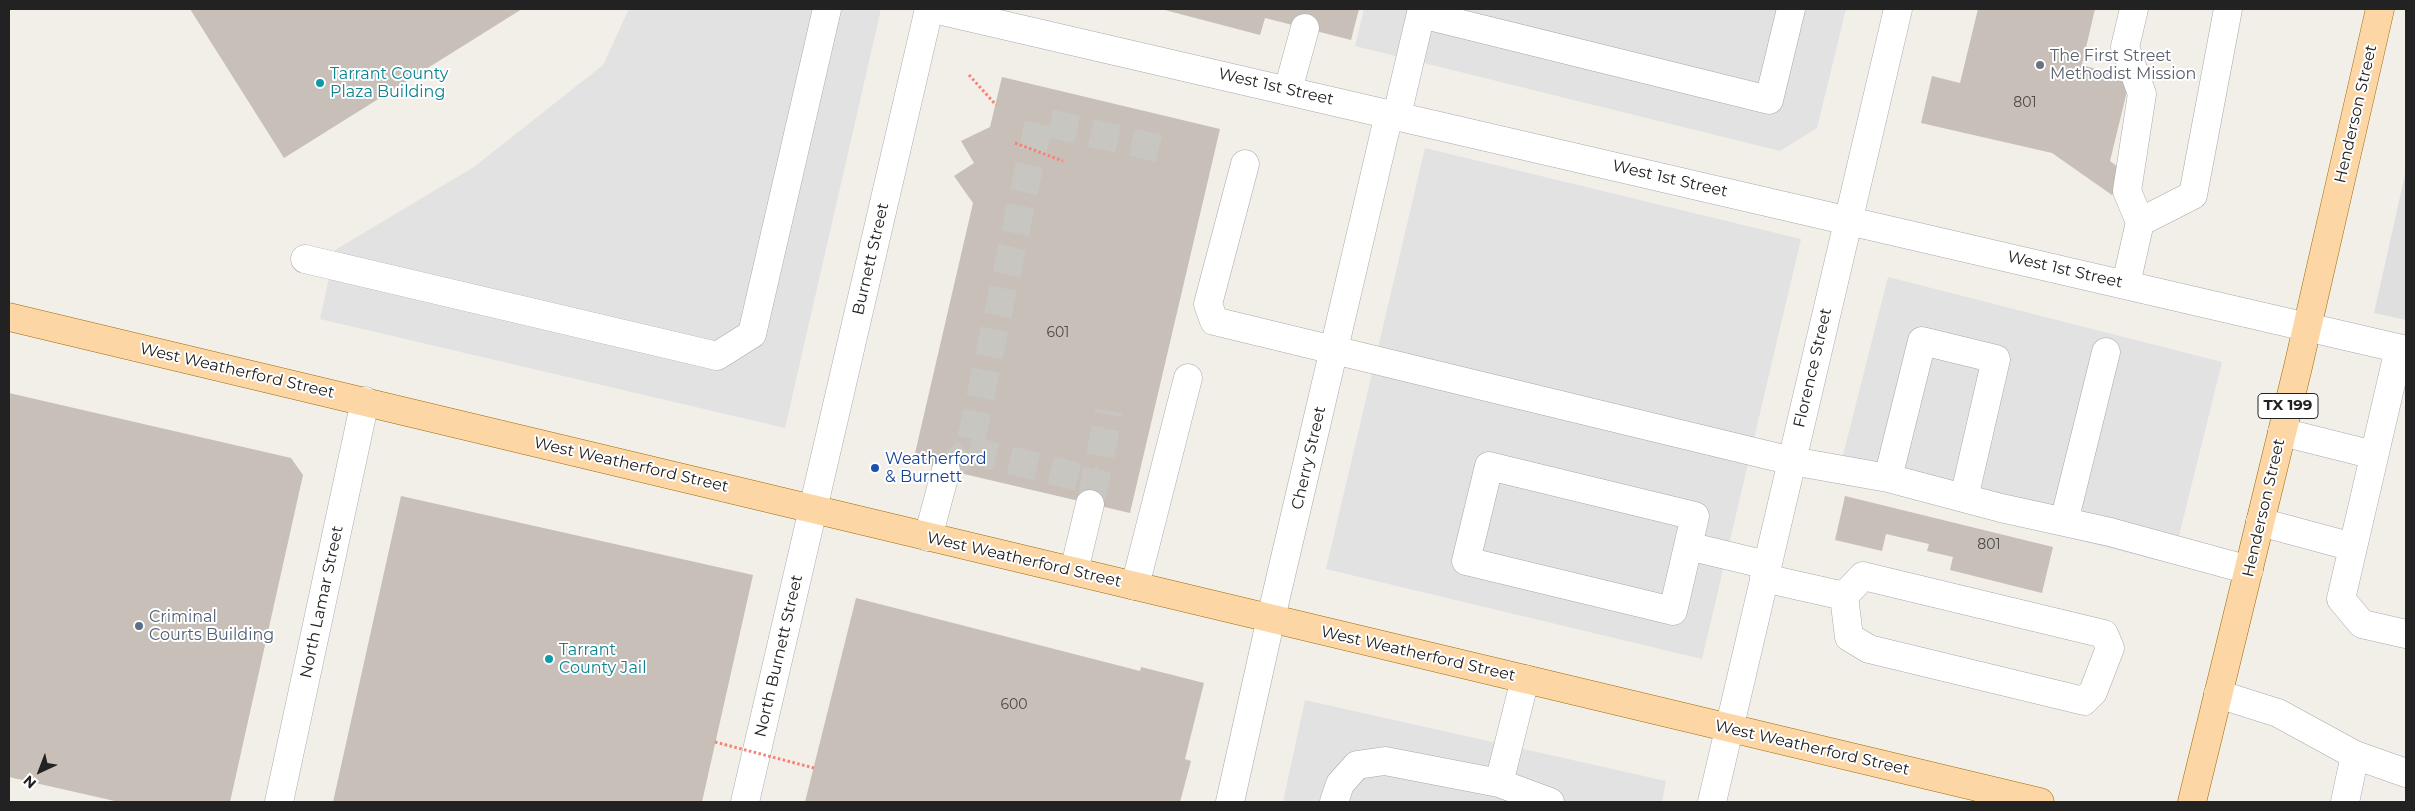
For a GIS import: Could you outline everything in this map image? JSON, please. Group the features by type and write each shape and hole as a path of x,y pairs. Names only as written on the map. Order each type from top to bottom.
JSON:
{"main road":[{"name":"Henderson Street","path":"2192,802 2282,432 2380,9"},
{"name":"West Weatherford Street","path":"9,317 1729,728 1978,795 2040,802"}],"street":[{"path":"305,260 717,356 752,334 827,9"},
{"name":"Burnett Street","path":"813,509 929,9"},
{"name":"West 1st Street","path":"934,9 2126,284 2402,350"},
{"name":"Florence Street","path":"1712,802 1898,9"},
{"path":"2126,284 2140,222 2127,191 2142,94 2125,47 2134,9"},
{"path":"2140,222 2193,195 2228,9"},
{"path":"1422,12 1769,100 1791,11"},
{"name":"Cherry Street","path":"1230,802 1334,351 1393,115 1422,12"},
{"path":"1288,90 1305,28"},
{"path":"1245,164 1208,304 1214,321 1792,461 1888,478 2110,532 2249,570"},
{"path":"1888,478 1922,341 1996,359 1964,498"},
{"path":"2402,350 2374,455 2341,599 2362,624 2406,634"},
{"path":"2064,522 2106,352"},
{"path":"1135,586 1188,378"},
{"name":"North Lamar Street","path":"279,802 365,402"},
{"path":"2282,432 2374,455"},
{"path":"1489,466 1695,516 1688,546 1673,611 1466,561 1489,466"},
{"path":"928,537 946,470"},
{"path":"1074,571 1090,504"},
{"name":"North Burnett Street","path":"745,802 813,509"},
{"path":"2260,522 2353,547"},
{"path":"1688,546 1844,596"},
{"path":"1863,576 2104,634 2110,648 2093,692 2084,701 1869,649 1849,638 1844,596 1863,576"},
{"path":"1499,783 1525,679"},
{"path":"2218,694 2278,713 2355,755 2406,773"},
{"path":"2345,802 2355,755"},
{"path":"1334,802 1340,784 1357,765 1385,761 1499,783 1550,802"}],"path":[{"path":"969,75 996,106"},
{"path":"1015,143 1063,161"},
{"path":"716,742 814,768"}],"shaded area":[{"path":"629,9 881,9 785,428 320,319 335,250 474,167 603,65"},
{"path":"1364,9 1846,9 1817,128 1780,151 1355,46"},
{"path":"1425,148 1801,239 1702,659 1326,569"},
{"path":"2406,170 2406,320 2374,313"},
{"path":"1888,277 2222,362 2172,564 1837,479"},
{"path":"1305,700 1666,781 1662,802 1283,802"}],"building":[{"name":"Tarrant County Plaza Building","path":"190,9 522,9 284,158"},
{"path":"1161,9 1359,9 1351,40 1265,18 1260,35"},
{"path":"1978,9 2095,9 2082,65 2130,79 2110,161 2127,174 2112,195 2052,153 1921,123 1932,76 1960,83"},
{"path":"1002,77 1220,129 1130,513 913,462 973,203 954,176 974,163 961,141 990,127"},
{"name":"Criminal Courts Building","path":"9,393 291,458 303,475 230,802 119,802 9,777"},
{"name":"Tarrant County Jail","path":"401,496 753,575 702,802 333,802"},
{"path":"1845,496 2053,547 2042,593 1950,570 1953,557 1927,551 1929,544 1886,534 1882,551 1835,540"},
{"path":"856,598 1140,671 1141,667 1204,683 1185,759 1191,761 1180,802 805,802"}],"tunnel":[{"path":"946,470 969,450 1039,121 1171,151"},
{"path":"1092,497 1109,411"},
{"path":"969,450 1095,481"}],"place":[{"name":"The First Street Methodist Mission","path":"2040,65"},
{"name":"Tarrant County Plaza Building","path":"320,83"},
{"name":"Weatherford & Burnett","path":"875,468"},
{"name":"Criminal Courts Building","path":"139,626"},
{"name":"Tarrant County Jail","path":"549,659"}]}
